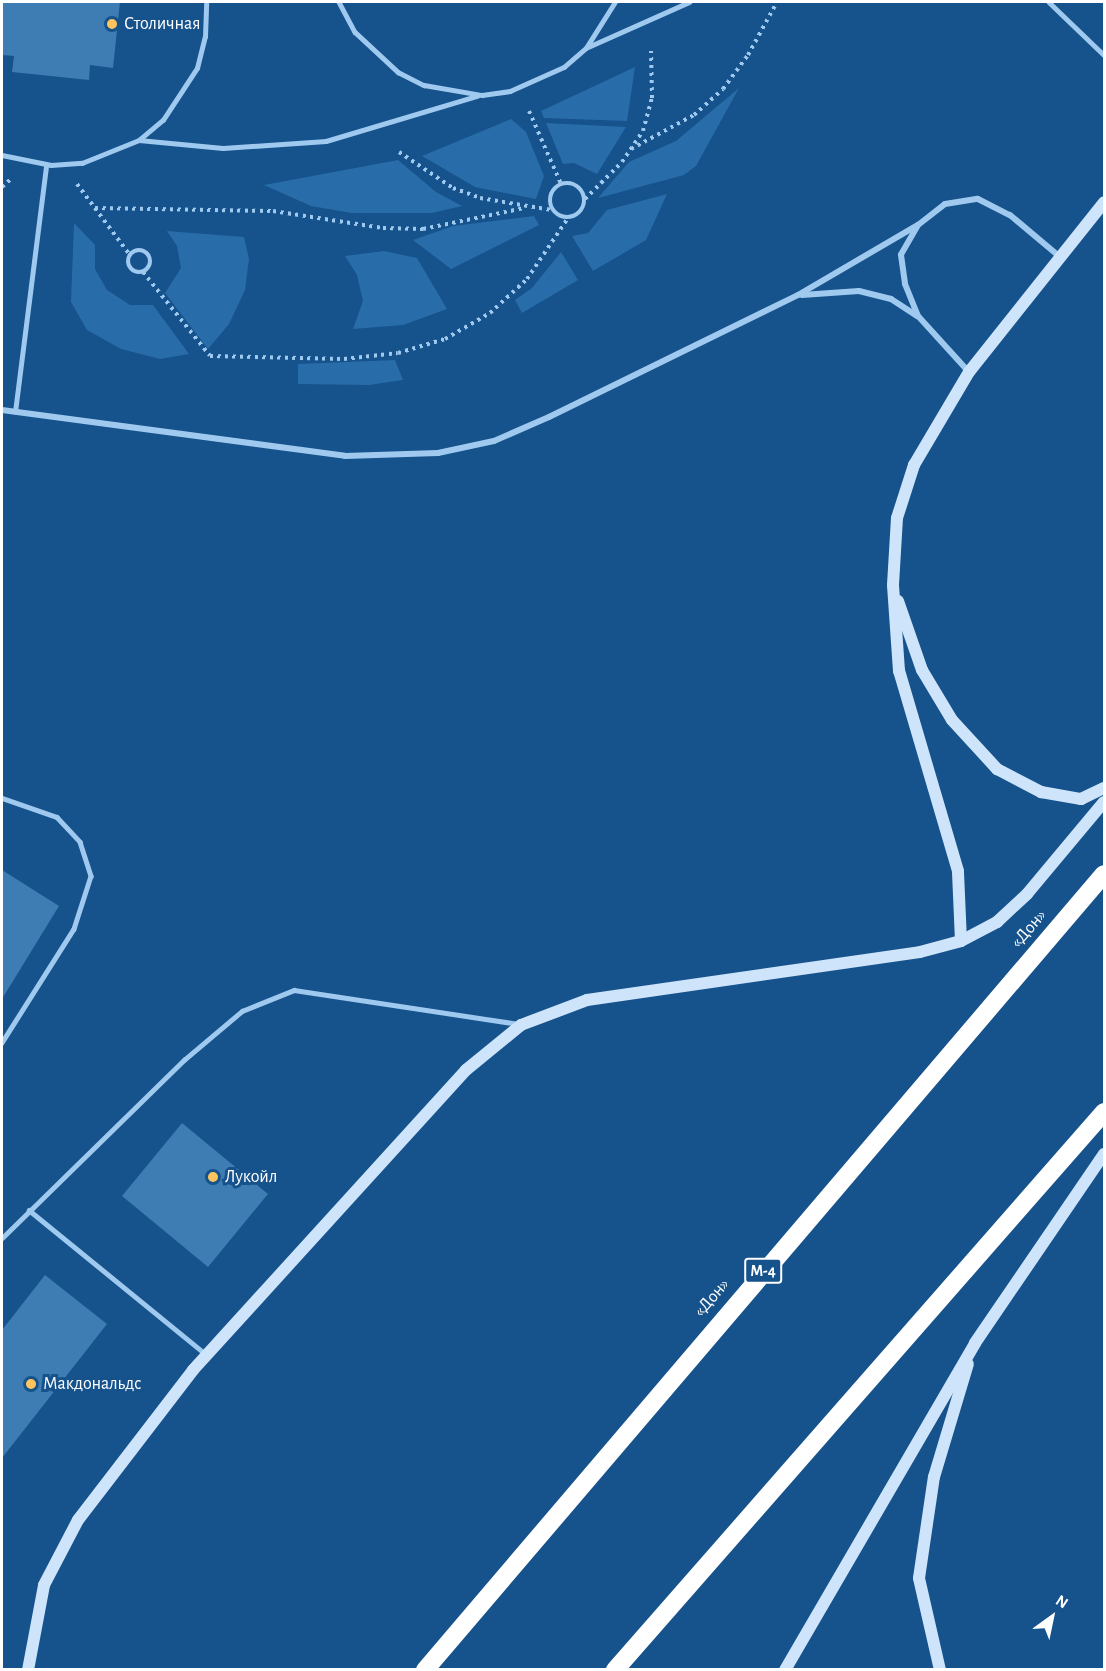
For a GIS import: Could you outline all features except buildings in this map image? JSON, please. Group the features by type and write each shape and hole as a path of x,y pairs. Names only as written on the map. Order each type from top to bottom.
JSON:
{"highway":[{"name":"«Дон»","path":"425,1670 1104,874"},
{"path":"615,1670 1104,1112"}],"street":[{"path":"2,410 345,456 438,453 494,441 798,296 918,225 945,204 978,199 1010,215 1059,257"},
{"path":"961,941 958,871 899,671 893,585 897,518 914,465 969,372 1104,202"},
{"path":"918,225 901,255 905,284 918,316"},
{"path":"798,296 859,291 891,299 918,316 969,372"},
{"path":"893,585 922,670 952,720 997,769 1041,792 1081,799 1104,788"},
{"path":"28,1670 44,1585 78,1520 207,1355 466,1070 521,1025 587,1000 920,952 961,941 997,922 1027,894 1104,802"},
{"path":"785,1670 975,1343 1104,1154"},
{"path":"940,1670 919,1578 934,1477 975,1343"}],"lane":[{"path":"2,155 46,165 82,163 139,140 170,111 197,68 205,37 206,2"},
{"path":"339,2 355,32 398,72 443,90 482,95"},
{"path":"586,48 615,2"},
{"path":"139,140 223,148 326,141 482,95 538,82 586,48 689,2"},
{"path":"1049,2 1104,55"},
{"path":"15,412 46,165"},
{"path":"2,798 57,817 80,842 91,876 74,929 2,1043"},
{"path":"2,1238 29,1209 242,1011 294,990 521,1025"},
{"path":"29,1209 207,1355"}],"path":[{"path":"631,149 676,126 723,89 748,55 777,2"},
{"path":"77,184 130,255 130,268 143,272 210,356 344,358 398,353 445,339 490,313 527,279 568,218 583,208 585,199 631,149 643,131 652,98 651,51"},
{"path":"529,111 561,184"},
{"path":"399,152 453,188 524,208 552,210 568,218"},
{"path":"2,187 11,178"},
{"path":"552,210 551,192 561,184 575,184 585,199"},
{"path":"95,208 262,211 383,228 423,229 524,208"},
{"path":"130,255 142,250 148,255 150,261 143,272"}],"shaded area":[{"path":"635,67 627,121 544,118 541,111"},
{"path":"739,88 696,166 684,175 598,198 629,162 676,141"},
{"path":"511,119 526,132 544,176 536,199 475,187 422,156"},
{"path":"546,123 626,127 597,174 574,163 563,164"},
{"path":"398,160 436,192 462,206 432,213 351,213 311,206 264,185"},
{"path":"667,194 646,240 593,271 572,236 588,233 607,210"},
{"path":"534,216 539,225 451,269 413,240 453,226"},
{"path":"74,223 95,245 95,269 107,290 130,305 153,305 189,354 160,359 121,349 87,330 71,302"},
{"path":"167,231 244,237 249,259 245,290 229,324 208,349 165,293 181,268 177,246"},
{"path":"384,251 417,258 447,309 403,325 353,329 363,301 357,275 345,256"},
{"path":"561,252 578,280 522,313 515,300 532,288"},
{"path":"395,360 403,380 369,385 298,384 298,364"}],"place":[{"name":"Столичная","path":"112,24"},
{"name":"Лукойл","path":"213,1177"},
{"name":"Макдональдс","path":"31,1384"}]}
